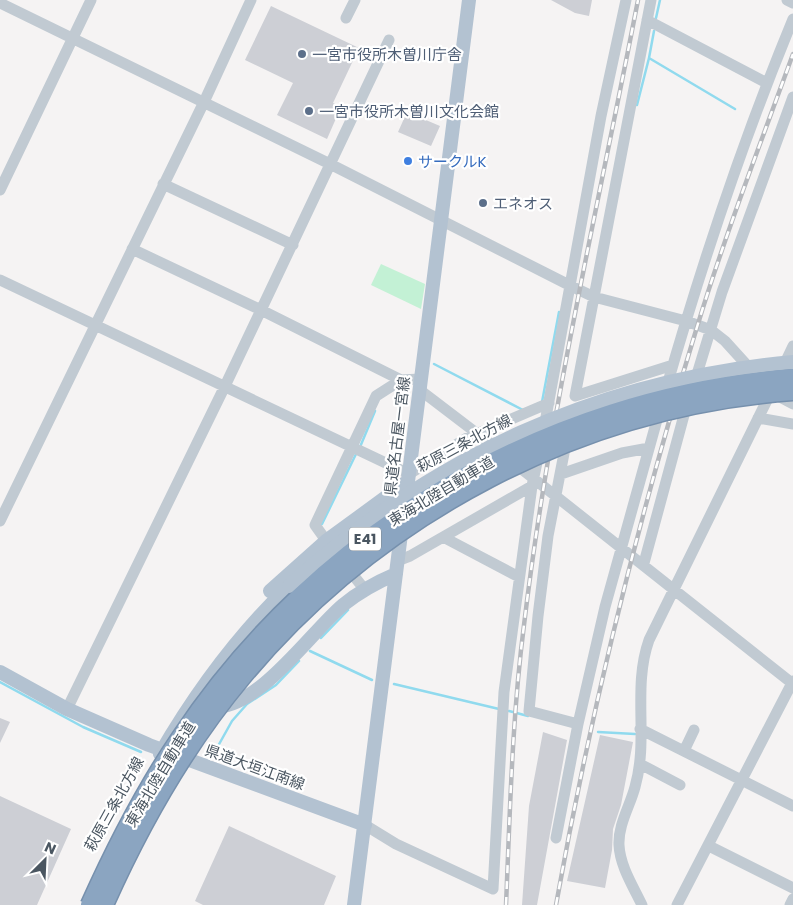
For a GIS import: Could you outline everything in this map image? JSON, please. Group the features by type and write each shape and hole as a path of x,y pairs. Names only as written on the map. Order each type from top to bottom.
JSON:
{"highway":[{"name":"東海北陸自動車道","path":"89,905 155,775 206,700 257,638 286,608 347,553 381,527 417,503 489,462 576,424 671,396 717,386 793,377"},
{"name":"東海北陸自動車道","path":"105,905 169,782 220,706 244,676 327,589 389,540 426,515 498,474 578,440 669,412 766,394 793,392"}],"main road":[{"name":"県道名古屋一宮線","path":"354,905 469,0"},
{"name":"萩原三条北方線","path":"81,905 118,829 167,752 180,720 216,668 242,634 289,586 336,545 408,493 469,457 530,427 603,399 643,387 793,352"},
{"path":"216,668 239,623 288,574 326,541 408,477"},
{"path":"190,705 225,706 261,686 342,606 396,568"},
{"name":"県道大垣江南線","path":"0,672 68,709 167,752 364,824"},
{"name":"萩原三条北方線","path":"114,905 165,794 167,752"}],"street":[{"path":"0,190 91,0"},
{"path":"0,521 204,102 251,0"},
{"path":"346,18 355,0"},
{"path":"364,824 396,844 494,889 504,692 533,482 549,403 550,373 557,332 571,286 601,116 626,0"},
{"path":"578,724 530,711 538,616 556,495 651,0"},
{"path":"787,0 793,3"},
{"path":"0,3 330,164 571,286 594,296 686,320 711,330 725,341 771,392 793,404"},
{"path":"556,838 578,724 605,607 698,275 767,83 793,19"},
{"path":"647,20 767,83"},
{"path":"68,709 225,386 388,40"},
{"path":"644,563 679,429 737,250 793,98"},
{"path":"164,184 292,245"},
{"path":"132,249 261,310 401,380 420,385 533,482 556,495 644,563 674,591 793,682 740,779 709,846 677,905"},
{"path":"0,280 225,386 408,477 448,448 549,403"},
{"path":"642,905 620,855 619,843 640,764 640,680 643,657 758,418 793,352"},
{"path":"575,396 673,365"},
{"path":"365,590 315,526 376,396 401,380"},
{"path":"758,418 793,424"},
{"path":"561,474 622,453 649,448"},
{"path":"396,568 533,482"},
{"path":"443,537 519,577"},
{"path":"640,729 793,806"},
{"path":"684,751 694,730"},
{"path":"640,764 680,785"},
{"path":"709,846 793,888"},
{"path":"790,905 793,899"}],"green space":[{"path":"381,264 425,284 421,309 371,285"}],"building":[{"path":"551,0 592,0 589,16 575,13"},
{"name":"一宮市役所木曽川庁舎","path":"271,6 359,48 333,103 341,107 327,139 277,115 293,83 245,60"},
{"path":"407,112 440,126 431,146 398,132"},
{"path":"0,718 10,722 0,743"},
{"path":"543,732 567,740 537,905 522,905 529,806"},
{"path":"600,735 633,742 621,805 613,829 612,850 605,888 567,881"},
{"path":"0,796 71,829 37,905 0,905"},
{"path":"229,826 336,876 324,905 203,905 195,901"}],"waterway":[{"path":"656,18 660,0"},
{"path":"649,58 654,31"},
{"path":"637,105 649,58 735,109"},
{"path":"542,402 559,312"},
{"path":"434,364 523,410"},
{"path":"360,447 375,411"},
{"path":"322,524 356,454"},
{"path":"321,638 348,610"},
{"path":"310,651 372,680"},
{"path":"213,755 232,721 247,704 276,685 299,661"},
{"path":"0,682 83,727 141,752"},
{"path":"394,684 499,709"},
{"path":"509,711 528,716"},
{"path":"598,732 635,734"}],"railway":[{"path":"506,905 517,695 534,546 575,311 638,0"},
{"path":"556,905 601,686 655,470 719,258 793,54"}],"place":[{"name":"一宮市役所木曽川庁舎","path":"302,54"},
{"name":"一宮市役所木曽川文化会館","path":"309,111"},
{"name":"サークルK","path":"408,161"},
{"name":"エネオス","path":"483,203"}]}
